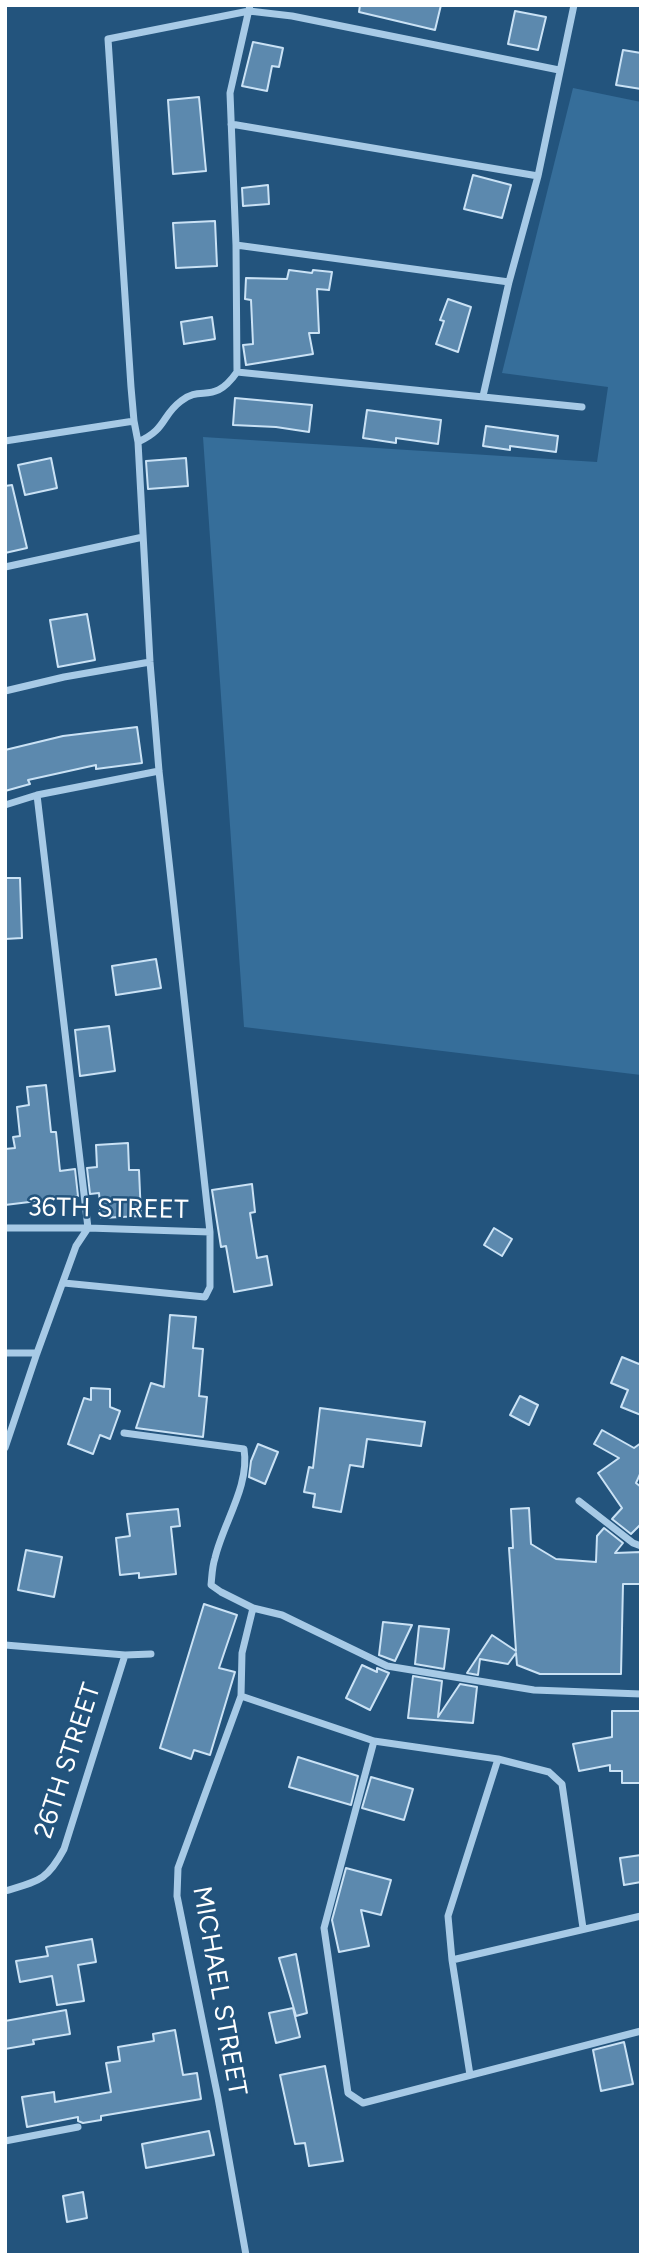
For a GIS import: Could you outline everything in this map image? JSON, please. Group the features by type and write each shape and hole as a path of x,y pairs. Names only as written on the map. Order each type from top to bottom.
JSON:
{"street":[{"path":"483,396 509,282 538,176 574,5"},
{"path":"64,1283 205,1297 211,1287 210,1232 159,771 108,40 250,8 559,70"},
{"path":"138,442 153,435 179,402 187,397 214,393 226,388 237,372 236,245 230,93 250,8"},
{"path":"231,124 538,176"},
{"path":"236,245 509,282"},
{"path":"237,372 582,407"},
{"path":"5,441 134,421"},
{"path":"5,567 143,537"},
{"path":"5,691 64,677 150,662"},
{"path":"5,805 37,795 159,771"},
{"path":"5,1448 76,1247 88,1227 37,795"},
{"name":"36TH STREET","path":"5,1228 88,1227 210,1232"},
{"path":"5,1353 37,1353"},
{"path":"124,1433 244,1449 246,1462 214,1559 211,1585 221,1592 253,1608 282,1615 387,1666 534,1690 641,1694"},
{"path":"579,1501 633,1543 641,1546"},
{"name":"MICHAEL STREET","path":"246,2255 218,2098 177,1896 178,1868 242,1696 242,1653 253,1608"},
{"path":"5,1646 125,1655 152,1654"},
{"name":"26TH STREET","path":"5,1891 39,1881 54,1869 125,1655"},
{"path":"242,1696 374,1741 498,1759 549,1772 562,1784 583,1928"},
{"path":"374,1741 324,1928 348,2093 363,2103 641,2031"},
{"path":"470,2075 448,1916 498,1759"},
{"path":"452,1959 641,1916"},
{"path":"5,2141 78,2127"}],"shaded area":[{"path":"573,88 641,102 641,1075 244,1027 203,437 597,462 608,387 502,373"}],"building":[{"path":"360,5 441,5 435,30 359,12"},
{"path":"515,11 546,17 538,50 508,44"},
{"path":"253,42 283,48 279,67 272,66 267,91 242,86"},
{"path":"623,50 641,53 641,89 616,85"},
{"path":"199,97 206,171 173,174 168,100"},
{"path":"473,175 511,185 502,218 464,209"},
{"path":"268,185 269,204 243,206 242,188"},
{"path":"215,221 217,266 176,268 173,223"},
{"path":"289,270 332,272 329,290 317,289 319,333 309,333 313,354 246,365 243,345 253,344 251,300 245,299 246,278 287,279"},
{"path":"448,299 471,307 458,352 436,344 444,321 440,320"},
{"path":"212,317 215,339 184,344 181,322"},
{"path":"235,398 312,405 309,432 233,425"},
{"path":"367,410 441,420 438,444 396,438 396,443 363,438"},
{"path":"486,426 558,436 556,452 510,446 510,450 483,446"},
{"path":"51,458 57,488 25,495 18,465"},
{"path":"186,458 188,486 148,489 146,461"},
{"path":"12,485 27,548 5,553 5,486"},
{"path":"87,614 95,660 58,667 50,620"},
{"path":"137,727 142,763 96,769 96,765 28,780 30,784 5,791 5,750 63,736"},
{"path":"5,878 20,878 22,938 5,939"},
{"path":"156,959 161,988 116,995 112,966"},
{"path":"109,1026 115,1071 80,1076 75,1030"},
{"path":"46,1085 51,1132 56,1132 60,1171 75,1169 78,1196 5,1205 5,1149 15,1148 13,1137 20,1136 17,1107 29,1105 27,1087"},
{"path":"128,1143 129,1170 139,1170 141,1216 101,1218 99,1193 90,1194 87,1168 97,1167 96,1145"},
{"path":"252,1184 255,1212 250,1213 257,1258 267,1256 272,1285 234,1292 226,1246 221,1247 212,1190"},
{"path":"494,1228 512,1239 502,1256 484,1245"},
{"path":"170,1315 196,1317 193,1348 203,1349 199,1396 207,1397 203,1437 136,1428 151,1383 164,1387"},
{"path":"622,1357 639,1364 641,1361 641,1415 621,1407 628,1390 611,1383"},
{"path":"91,1388 110,1389 110,1407 120,1411 110,1439 100,1435 93,1454 68,1444 84,1398 91,1400"},
{"path":"520,1396 538,1405 529,1425 510,1415"},
{"path":"320,1408 425,1422 421,1446 367,1439 363,1467 350,1465 341,1512 313,1507 315,1494 304,1492 309,1467 313,1468"},
{"path":"602,1430 634,1448 641,1443 641,1472 636,1483 641,1487 641,1524 631,1534 612,1519 622,1508 598,1473 619,1458 594,1444"},
{"path":"258,1444 278,1452 265,1484 249,1477 251,1461"},
{"path":"529,1508 531,1544 556,1559 596,1562 597,1536 604,1528 623,1543 615,1553 641,1552 641,1584 623,1584 621,1674 540,1674 517,1665 516,1653 508,1664 480,1659 478,1675 467,1673 492,1635 516,1651 509,1548 513,1548 511,1509"},
{"path":"178,1509 180,1526 171,1527 176,1574 139,1578 139,1573 120,1575 116,1538 130,1536 127,1514"},
{"path":"26,1550 62,1557 54,1597 18,1590"},
{"path":"204,1604 237,1615 219,1668 235,1672 210,1755 194,1750 191,1759 160,1748"},
{"path":"383,1622 412,1625 395,1661 379,1655"},
{"path":"419,1626 449,1629 444,1669 415,1664"},
{"path":"362,1665 377,1672 377,1668 389,1673 370,1710 346,1698"},
{"path":"413,1676 442,1681 438,1717 460,1684 477,1687 473,1723 408,1718"},
{"path":"612,1711 641,1711 641,1783 622,1783 622,1771 610,1771 610,1765 579,1771 573,1744 612,1737"},
{"path":"298,1757 358,1776 351,1805 289,1787"},
{"path":"371,1777 413,1789 404,1820 362,1808"},
{"path":"641,1855 641,1882 624,1885 620,1858"},
{"path":"346,1868 391,1880 381,1915 361,1910 369,1946 339,1952 332,1920"},
{"path":"92,1939 96,1962 78,1965 84,2001 57,2005 52,1976 20,1982 16,1961 48,1956 46,1947"},
{"path":"296,1954 307,2013 296,2016 279,1958"},
{"path":"293,2008 300,2037 276,2043 269,2013"},
{"path":"66,2010 70,2034 33,2040 34,2044 5,2049 5,2021"},
{"path":"175,2030 183,2075 197,2073 201,2099 101,2116 101,2120 83,2123 78,2121 78,2117 27,2127 22,2097 54,2092 55,2102 111,2092 106,2063 120,2061 118,2047 154,2041 153,2034"},
{"path":"624,2042 633,2084 601,2091 593,2050"},
{"path":"325,2066 343,2161 309,2166 305,2143 295,2144 280,2075"},
{"path":"209,2131 214,2155 146,2168 142,2144"},
{"path":"83,2192 87,2218 67,2222 63,2196"}]}
